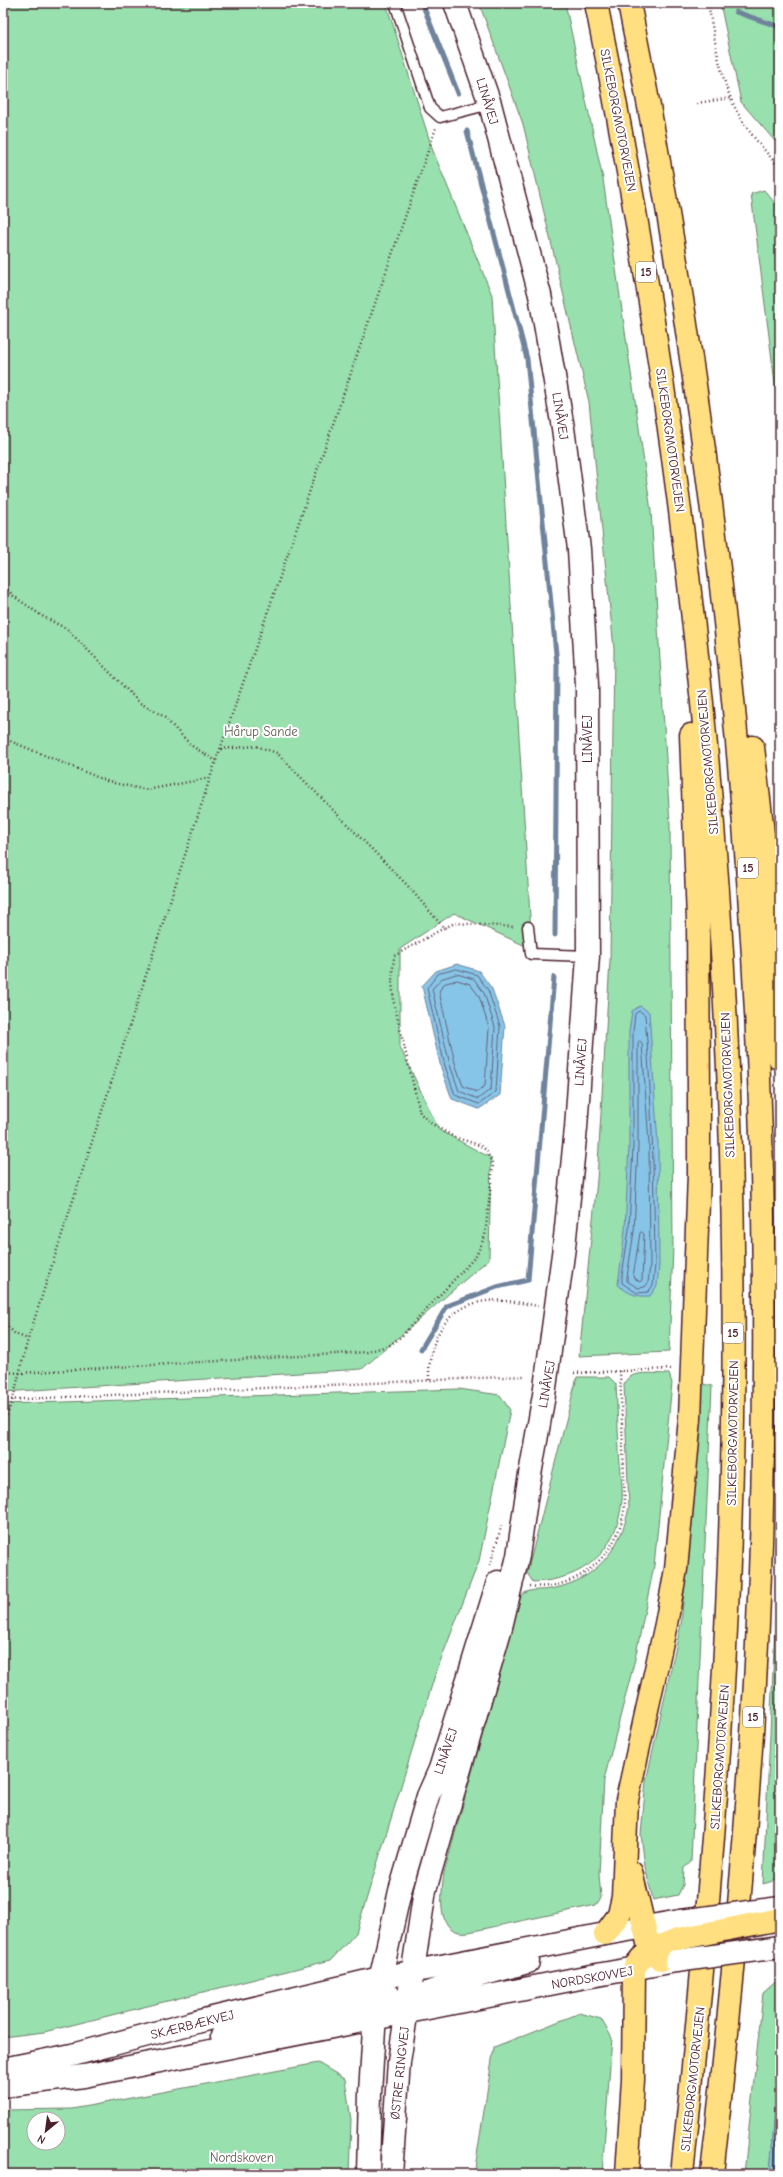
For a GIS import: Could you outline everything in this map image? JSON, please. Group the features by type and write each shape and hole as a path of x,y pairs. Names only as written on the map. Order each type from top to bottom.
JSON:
{"highway":[{"name":"SILKEBORGMOTORVEJEN","path":"596,3 619,115 648,283 685,544 706,743 720,921 729,1093 733,1415 729,1574 722,1730 710,1886 682,2174"},
{"name":"15","path":"628,3 650,112 678,274 709,479 738,741 752,917 760,1093 764,1259 761,1557 752,1728 727,2035 712,2174"},
{"path":"709,479 752,738 764,842 780,1060"},
{"path":"606,1934 619,1915 623,1897 628,1794 666,1624 676,1569 690,1418 699,1174 699,1080 698,920 685,544"},
{"path":"625,1843 648,1943 652,1950 663,1960 674,1962"},
{"path":"627,2174 633,2080 634,1969 637,1961 679,1930 780,1919"},
{"path":"738,1953 780,1943"}],"main road":[{"name":"LINÅVEJ","path":"393,1998 504,1613 518,1556 528,1486 553,1341 564,1247 576,1128 588,956 587,685 579,549 563,428 540,295 490,104 455,3"},
{"name":"LINÅVEJ","path":"393,1998 400,1891 428,1796 440,1768 528,1486"},
{"path":"3,2086 84,2076 124,2068 535,1960 606,1934 644,1926 679,1930 780,1908"},
{"name":"NORDSKOVVEJ","path":"393,1998 634,1969 674,1962 780,1948"},
{"name":"SKÆRBÆKVEJ","path":"3,2069 72,2055 196,2022 349,1986 393,1998"},
{"path":"386,2174 384,2123 387,2033 393,1998"},
{"name":"ØSTRE RINGVEJ","path":"368,2174 393,1998"},
{"name":"ØSTRE RINGVEJ","path":"391,2174 399,2062 393,1998"}],"lane":[{"path":"395,3 430,108 440,117 490,104"},
{"path":"528,927 531,954 588,956"}],"path":[{"path":"708,3 717,48 731,98 750,131 780,169"},
{"path":"697,103 731,98"},
{"path":"3,1427 13,1399 28,1339 210,778 440,117"},
{"path":"3,583 12,596 42,616 67,629 84,648 119,680 140,703 163,716 192,746 216,761"},
{"path":"3,738 109,782 147,790 210,778"},
{"path":"221,749 256,746 277,753 407,885 444,928"},
{"path":"3,1372 19,1373 367,1352 390,1345 401,1337 476,1256 485,1236 493,1165 486,1150 447,1133 429,1122 420,1113 394,1003 392,981 394,956 455,923 528,927"},
{"path":"429,1380 428,1364 434,1341 446,1322 458,1312 472,1304 487,1301 540,1306"},
{"path":"3,1321 15,1334 28,1339"},
{"path":"574,1373 674,1369"},
{"path":"525,1586 550,1586 577,1577 593,1568 605,1555 616,1539 623,1521 625,1502 620,1371"},
{"path":"3,1400 524,1376"}],"green space":[{"name":"Hårup Sande","path":"3,3 386,3 433,151 492,295 532,949 454,913 400,949 400,1047 439,1130 491,1158 489,1259 362,1369 3,1392"},
{"path":"479,3 565,3 603,179 651,511 670,825 673,1247 669,1352 579,1356 597,1180 610,961 614,649 589,402 523,124"},
{"path":"720,3 780,3 780,147 741,102"},
{"path":"764,190 780,209 780,423 751,194"},
{"path":"637,1374 669,1374 672,1383 654,1566 635,1659 604,1780 599,1874 601,1898 596,1905 469,1932 458,1932 450,1928 445,1921 443,1913 442,1892 444,1873 521,1596 527,1592 550,1589 566,1585 580,1579 603,1562 612,1550 625,1523 629,1507 624,1384 627,1379"},
{"path":"577,1377 609,1377 616,1384 622,1488 619,1518 613,1534 605,1548 595,1560 568,1576 533,1582 527,1573"},
{"path":"703,1384 712,1386 691,1862 684,1868 683,1885 678,1895 653,1900 645,1867 641,1834 646,1781 681,1624"},
{"path":"459,1389 500,1395 510,1410 479,1561 435,1675 356,1933 331,1960 44,2032 3,2037 3,1404"},
{"path":"780,1520 780,1879 763,1884"},
{"path":"780,1978 780,2051 770,2174 744,2174 763,1993"},
{"path":"580,2013 601,2019 612,2038 602,2174 474,2174 494,2047"},
{"name":"Nordskoven","path":"318,2063 345,2079 351,2120 349,2174 3,2174 3,2110 72,2109"}],"water":[{"path":"457,964 479,971 492,989 505,1026 500,1095 479,1109 452,1099 441,1068 422,986 436,971"},
{"path":"640,1006 649,1012 658,1144 659,1266 657,1286 650,1296 633,1294 618,1285 625,1230 629,1146 629,1032 632,1011"},
{"path":"780,2051 780,2174 770,2174 779,2059"}],"waterway":[{"path":"422,3 458,93"},
{"path":"736,12 780,27"},
{"path":"467,131 527,359 557,664 555,935"},
{"path":"421,1349 447,1306 497,1287 528,1280 554,977"}]}
